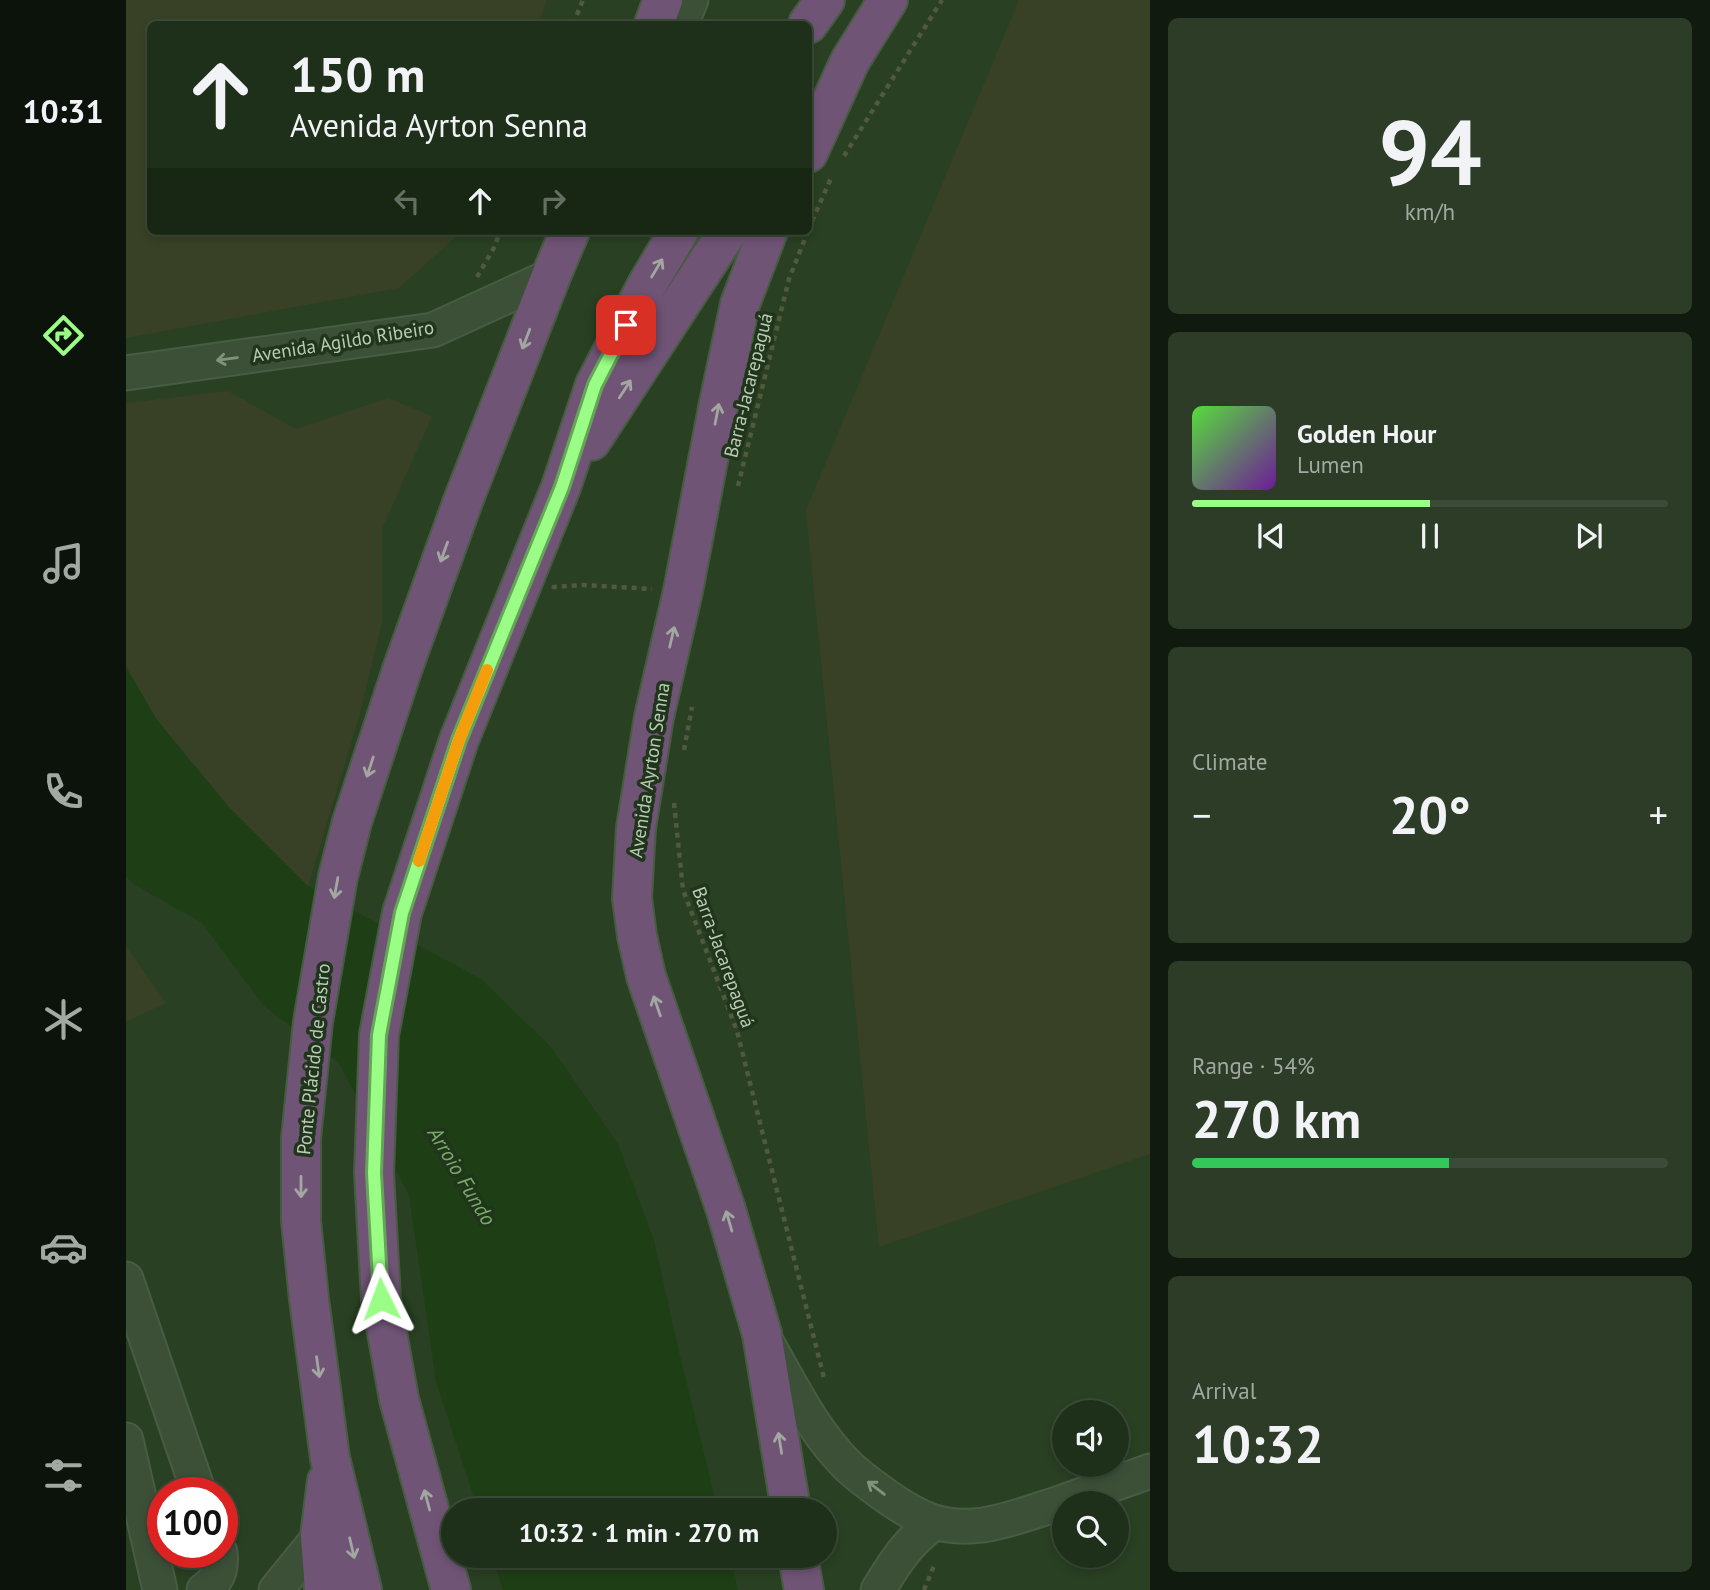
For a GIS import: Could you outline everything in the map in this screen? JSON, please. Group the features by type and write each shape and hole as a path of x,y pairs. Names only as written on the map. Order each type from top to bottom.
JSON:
{"highway":[{"path":"655,21 663,0"},
{"path":"810,21 825,0"},
{"path":"812,113 850,61 888,0"},
{"path":"830,159 850,61"},
{"path":"553,271 568,235"},
{"path":"553,271 594,235"},
{"path":"451,1590 399,1399 381,1299 374,1173 379,1035 402,913 459,740 562,487 595,385 647,285 677,235"},
{"path":"562,487 725,235"},
{"name":"Avenida Ayrton Senna","path":"766,235 740,304 683,591 654,717 636,828 632,898 646,976 726,1210 762,1334 789,1498"},
{"name":"Ponte Plácido de Castro","path":"330,1458 301,1221 301,1138 313,1022 338,877 352,822 402,670 458,514 553,271"},
{"path":"324,1590 320,1536 330,1458"},
{"path":"330,1458 362,1590"},
{"path":"801,1568 804,1590"}],"street":[{"path":"682,21 691,0"},
{"name":"Avenida Agildo Ribeiro","path":"126,373 433,330 553,271"},
{"path":"126,1279 194,1477"},
{"path":"762,1334 807,1414 848,1466 900,1505 934,1523 972,1525 1005,1520 1150,1471"},
{"path":"126,1440 160,1590"},
{"path":"878,1590 903,1549 934,1523"},
{"path":"276,1590 320,1536"},
{"path":"204,1590 217,1578 220,1568"}],"path":[{"path":"574,21 583,0"},
{"name":"Barra-Jacarepaguá","path":"812,222 830,179 830,159 942,0"},
{"name":"Barra-Jacarepaguá","path":"738,488 789,279 806,235"},
{"path":"549,599 554,587 583,585 683,591"},
{"path":"683,753 693,701"},
{"name":"Barra-Jacarepaguá","path":"674,802 683,890 737,1031 826,1387"},
{"path":"924,1590 937,1559"}],"shaded area":[{"path":"126,0 547,0 539,21 147,21 147,235 458,235 399,288 126,338"},
{"path":"1019,0 1150,0 1150,1154 879,1247 806,510"},
{"path":"228,391 296,429 388,398 432,416 382,529 382,622 359,717 308,886 227,805 157,720 126,667 126,403"},
{"path":"126,946 166,1003 126,1022"}],"water":[{"name":"Arroio Fundo","path":"126,667 157,720 227,805 308,886 481,979 552,1048 618,1144 654,1240 715,1498 474,1498 436,1382 409,1195 339,1063 264,1006 202,923 135,885 126,877"},
{"path":"496,1568 733,1568 738,1590 503,1590"}],"slow traffic":[{"path":"419,861 459,740 487,670"}],"route":[{"path":"381,1299 374,1173 379,1035 402,913 459,740 562,487 595,385 626,325"}]}
